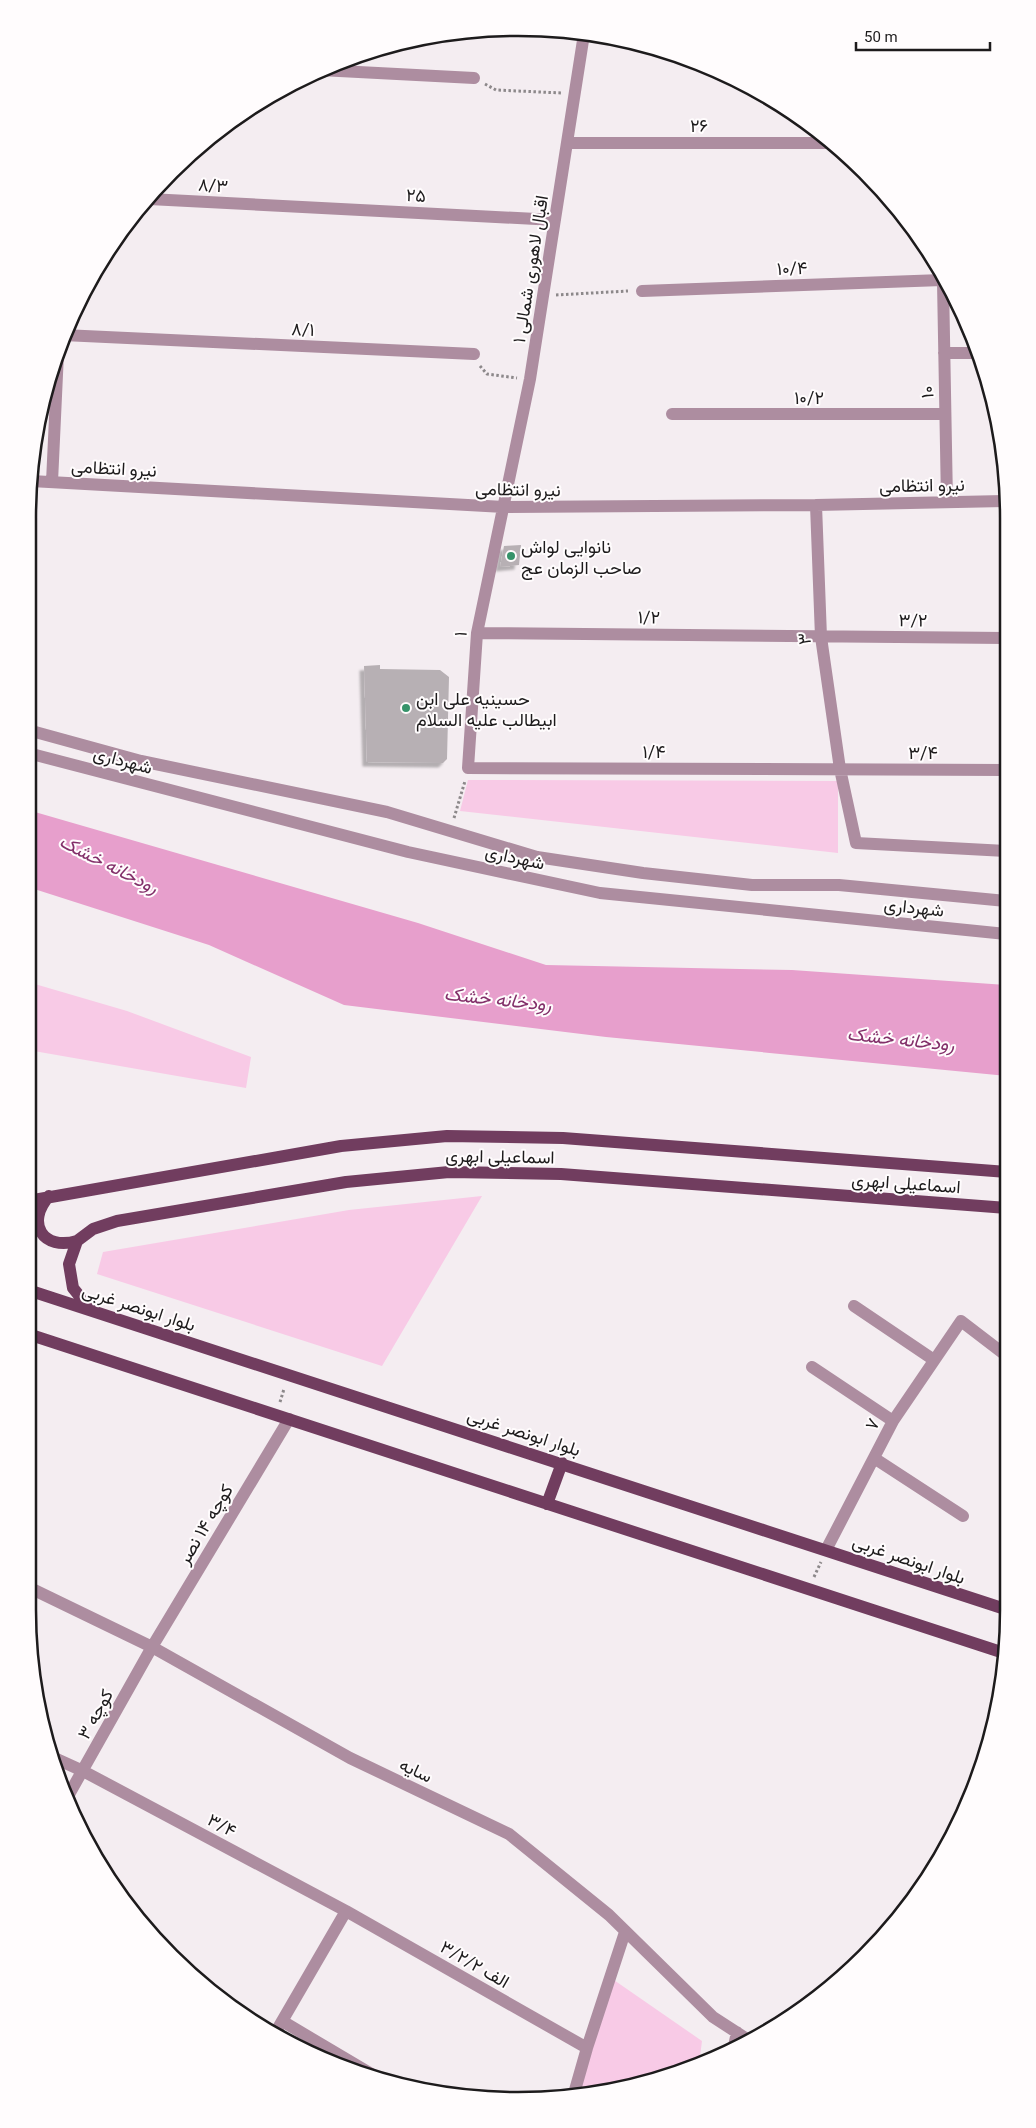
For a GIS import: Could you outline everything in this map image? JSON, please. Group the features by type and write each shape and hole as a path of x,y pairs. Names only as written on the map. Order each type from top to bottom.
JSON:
{"main road":[{"name":"اسماعیلی ابهری","path":"36,1199 341,1146 447,1136 563,1138 1000,1171"},
{"name":"اسماعیلی ابهری","path":"77,1241 93,1229 117,1221 346,1182 448,1172 561,1174 1000,1207"},
{"path":"49,1196 40,1206 37,1220 41,1233 51,1242 64,1245 77,1241"},
{"path":"77,1241 68,1264 73,1288 90,1309"},
{"name":"بلوار ابونصر غربی","path":"36,1292 1000,1607"},
{"path":"36,1337 998,1651"},
{"path":"547,1504 562,1463"}],"street":[{"name":"اقبال لاهوری شمالی ۱","path":"504,507 530,379 583,40"},
{"path":"339,71 474,78"},
{"name":"۲۶","path":"567,143 820,143"},
{"name":"۸/۳","path":"157,199 276,206"},
{"name":"۲۵","path":"276,206 555,220"},
{"name":"۱۰/۴","path":"642,291 937,281"},
{"name":"۱۰","path":"943,292 947,502"},
{"name":"۸/۱","path":"72,335 474,354"},
{"path":"944,353 970,353"},
{"path":"52,482 57,381"},
{"name":"۱۰/۲","path":"672,414 945,414"},
{"name":"نیرو انتظامی","path":"37,481 504,507 816,505 999,501"},
{"name":"۳","path":"816,505 821,637 840,769 856,843 1000,851"},
{"name":"۱","path":"468,768 477,633 504,507"},
{"name":"۱/۲","path":"477,633 821,637"},
{"name":"۳/۲","path":"821,637 1000,638"},
{"name":"شهرداری","path":"36,732 141,761 387,812 537,857 643,873 752,885 839,886 1000,900"},
{"name":"شهرداری","path":"36,755 408,852 600,893 1000,933"},
{"name":"۱/۴","path":"468,768 840,769"},
{"name":"۳/۴","path":"840,769 1000,770"},
{"path":"854,1306 934,1360"},
{"name":"۷","path":"826,1550 893,1421 960,1321 1000,1351"},
{"path":"812,1367 893,1421"},
{"name":"کوچه ۱۴ نصر","path":"152,1647 289,1419"},
{"path":"874,1458 963,1516"},
{"name":"سایه","path":"36,1591 152,1647 350,1758 509,1834 610,1915 625,1932 713,2016 743,2036"},
{"name":"کوچه ۳","path":"72,1790 152,1647"},
{"name":"۳/۴","path":"61,1761 346,1911"},
{"path":"278,2028 346,1911"},
{"name":"۳/۲/۲ الف","path":"346,1911 587,2048"},
{"path":"576,2088 587,2048 625,1932"},
{"path":"282,2021 349,2061"},
{"path":"735,2040 737,2032"}],"path":[{"path":"474,78 496,90 575,94"},
{"path":"543,296 642,291"},
{"path":"474,354 487,374 497,377 530,379"},
{"path":"447,831 456,814 468,768"},
{"path":"275,1414 290,1374"},
{"path":"809,1589 826,1550"}],"shaded area":[{"path":"468,780 838,781 838,853 460,811"},
{"path":"36,984 127,1011 251,1057 246,1088 36,1051"},
{"path":"482,1196 382,1366 97,1274 103,1252 349,1210"},
{"path":"611,1978 702,2041 700,2056 643,2075 579,2088"}],"water":[{"name":"رودخانه خشک","path":"36,812 418,923 546,965 792,970 1000,985 1000,1075 606,1037 344,1005 209,945 36,890"}],"building":[{"name":"نانوایی لواش صاحب الزمان عج","path":"521,545 519,565 500,567 504,546"},
{"name":"حسینیه علی ابن ابیطالب علیه السلام","path":"380,665 380,669 440,670 449,677 447,759 443,763 367,762 364,666"}],"place":[{"name":"نانوایی لواش صاحب الزمان عج","path":"511,556"},
{"name":"حسینیه علی ابن ابیطالب علیه السلام","path":"406,708"}]}
